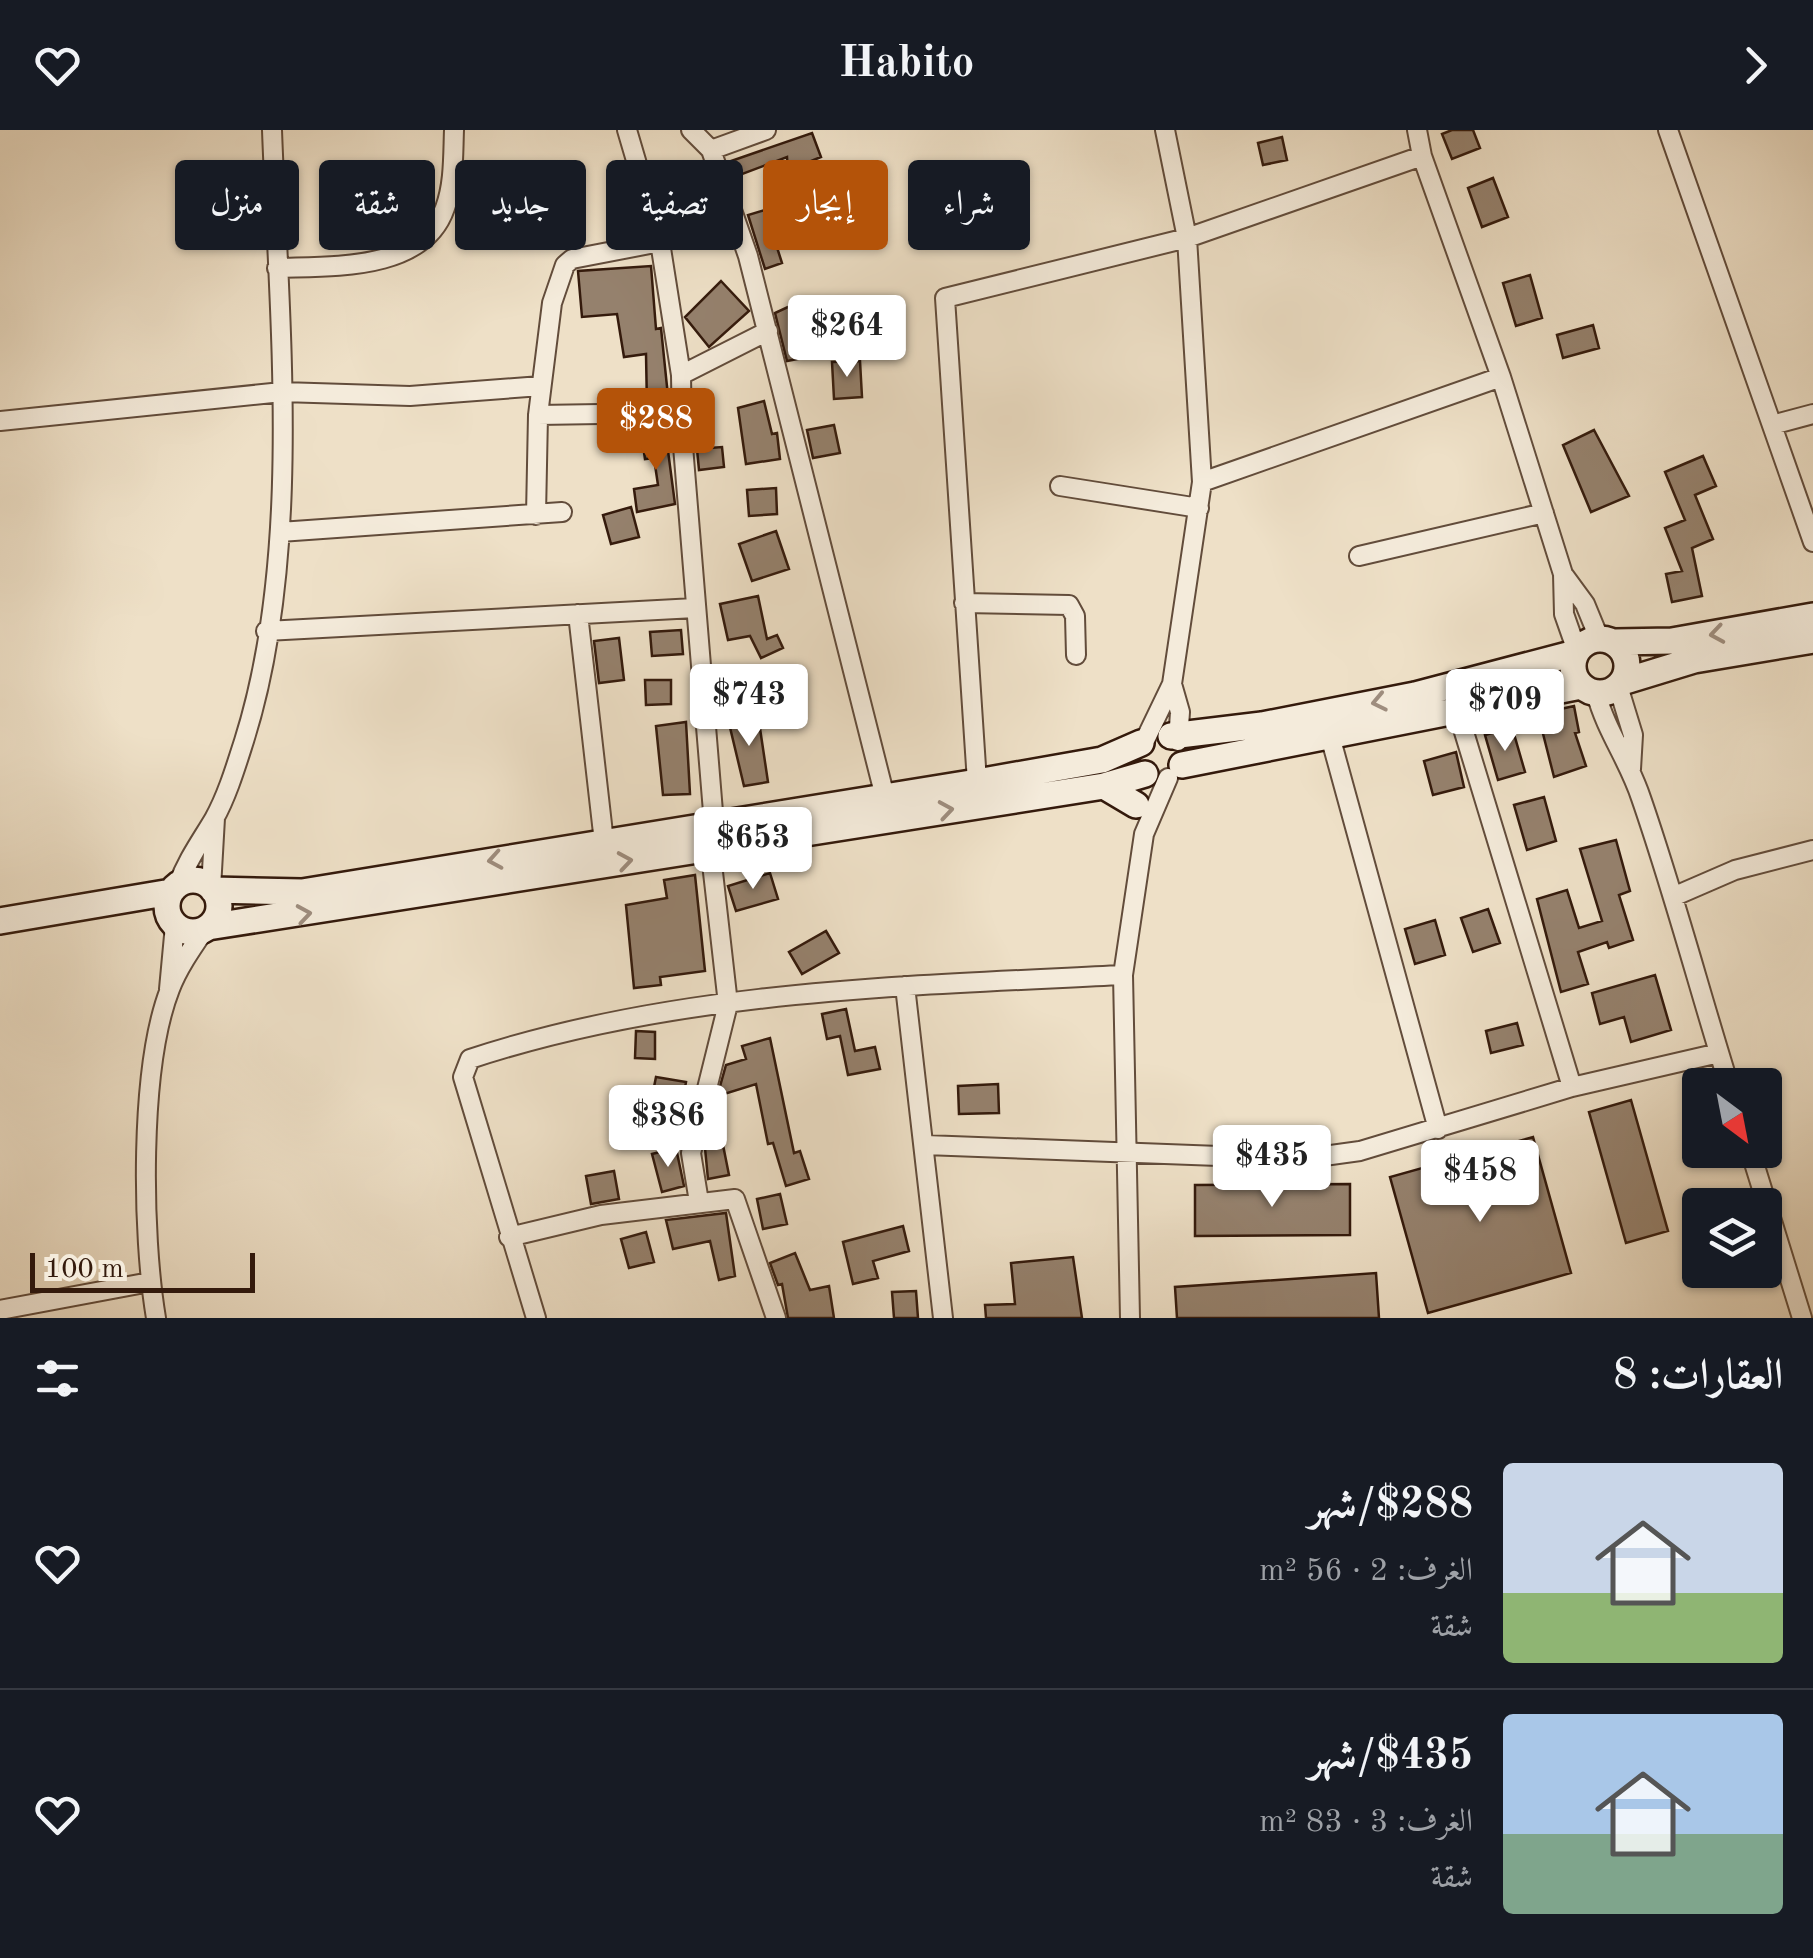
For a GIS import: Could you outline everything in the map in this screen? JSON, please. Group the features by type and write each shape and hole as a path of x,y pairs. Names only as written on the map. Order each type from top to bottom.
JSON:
{"street":[{"path":"156,1318 150,1282 150,1118 169,991 168,958 174,924 167,908 174,888 215,818 252,713 280,532 282,392 272,130"},
{"path":"277,268 343,266 409,249 437,224 444,210 454,130"},
{"path":"627,130 636,160"},
{"path":"690,130 711,150 748,256 884,797"},
{"path":"711,150 766,130"},
{"path":"1130,1318 1123,975 1144,834 1162,754 1202,482 1187,238 1165,130"},
{"path":"1416,130 1502,376 1563,574 1564,614 1592,646 1627,660 1604,687 1613,741 1632,770 1675,896 1724,1068"},
{"path":"1668,130 1813,542"},
{"path":"978,782 946,298 1187,238 1422,156"},
{"path":"536,515 538,416 552,303 565,265 583,256 616,250"},
{"path":"661,250 681,375 712,835 728,1004 691,1153 698,1202"},
{"path":"681,375 768,331"},
{"path":"1202,482 1502,376"},
{"path":"0,421 282,392 410,396 541,386"},
{"path":"538,416 601,414"},
{"path":"1772,425 1813,414"},
{"path":"1060,486 1199,508"},
{"path":"280,532 562,512"},
{"path":"1359,556 1544,513"},
{"path":"1563,574 1585,604 1592,646 1573,670 1604,687"},
{"path":"964,604 1069,605 1075,616 1076,654"},
{"path":"266,630 696,608"},
{"path":"578,614 604,842"},
{"path":"0,921 104,905 195,880 212,889 302,892 604,842 712,835 1104,786 1162,754 1480,680 1592,646 1672,641 1813,616"},
{"path":"104,905 174,924 189,932 712,835 884,797 1102,760 1330,736 1457,709 1604,687 1694,660 1813,640"},
{"path":"1144,834 1136,805 1180,712 1172,684"},
{"path":"1457,709 1572,1087"},
{"path":"1330,736 1438,1129"},
{"path":"1104,786 1136,805"},
{"path":"169,991 219,906 212,889 215,818"},
{"path":"1675,896 1735,870 1813,850"},
{"path":"536,1318 463,1077 466,1063 608,1020 906,986 1123,975"},
{"path":"906,986 943,1318"},
{"path":"925,1146 1126,1149 1302,1159 1360,1152 1572,1087 1719,1053"},
{"path":"1756,1168 1802,1318"},
{"path":"509,1237 601,1215 735,1199 776,1318"},
{"path":"0,1310 150,1282"}],"building":[{"path":"1473,130 1480,148 1452,159 1442,134"},
{"path":"812,133 821,157 763,160 763,166 743,174 743,160 734,160"},
{"path":"1282,137 1287,160 1263,165 1258,143"},
{"path":"1493,178 1508,217 1482,227 1468,188"},
{"path":"763,211 763,250 778,250 782,263 765,269 748,215"},
{"path":"651,266 656,329 661,328 669,406 647,407 646,354 624,357 617,314 582,317 578,271"},
{"path":"1530,275 1542,318 1516,326 1503,283"},
{"path":"721,281 749,311 709,347 685,317"},
{"path":"803,300 809,325 828,323 829,353 787,361 775,313"},
{"path":"1593,325 1599,348 1563,358 1557,335"},
{"path":"860,361 862,397 834,399 832,362"},
{"path":"764,401 772,434 777,433 780,459 746,464 738,408"},
{"path":"834,425 840,453 813,458 807,430"},
{"path":"665,428 675,504 637,512 634,489 658,485 654,458 645,459 641,432"},
{"path":"1594,430 1629,496 1591,512 1563,445"},
{"path":"722,447 724,467 699,470 697,449"},
{"path":"1703,456 1716,486 1695,495 1713,539 1692,548 1702,596 1672,602 1666,574 1682,571 1665,528 1685,520 1665,472"},
{"path":"776,488 777,514 749,516 747,490"},
{"path":"631,507 639,537 611,544 603,515"},
{"path":"776,531 789,569 752,581 739,544"},
{"path":"758,596 767,639 777,635 783,648 761,658 750,636 728,640 720,604"},
{"path":"681,630 683,654 652,656 650,632"},
{"path":"619,638 624,680 599,683 594,641"},
{"path":"645,680 671,680 671,704 646,705"},
{"path":"1574,706 1579,732 1575,733 1586,766 1554,777 1538,714"},
{"path":"758,715 768,782 744,786 728,719"},
{"path":"686,722 690,794 663,795 656,726"},
{"path":"1512,727 1525,772 1498,780 1485,735"},
{"path":"1456,752 1464,787 1433,795 1424,761"},
{"path":"1544,797 1556,841 1527,850 1514,805"},
{"path":"1616,840 1630,891 1619,895 1633,940 1609,948 1607,942 1578,952 1588,984 1561,992 1537,899 1567,890 1579,928 1602,921 1580,849"},
{"path":"770,873 778,899 736,911 728,886"},
{"path":"695,875 705,971 660,977 661,985 634,988 626,905 667,898 664,880"},
{"path":"1488,909 1500,943 1473,952 1461,918"},
{"path":"1435,920 1445,955 1415,964 1405,929"},
{"path":"826,931 839,953 802,974 789,952"},
{"path":"1655,975 1671,1030 1631,1042 1624,1017 1600,1024 1592,993"},
{"path":"846,1009 855,1051 875,1047 880,1069 848,1075 840,1036 827,1039 822,1014"},
{"path":"1517,1023 1523,1045 1491,1053 1486,1031"},
{"path":"636,1031 655,1032 655,1059 635,1058"},
{"path":"770,1038 794,1153 800,1151 809,1179 786,1186 773,1143 768,1144 756,1084 721,1095 719,1090 726,1065 746,1059 742,1046"},
{"path":"656,1077 686,1082 679,1122 648,1117"},
{"path":"998,1084 999,1113 959,1114 958,1086"},
{"path":"1631,1100 1668,1231 1626,1243 1589,1112"},
{"path":"1533,1137 1571,1273 1428,1313 1390,1177"},
{"path":"723,1145 729,1175 708,1179 705,1148"},
{"path":"676,1148 684,1186 662,1192 652,1154"},
{"path":"614,1171 619,1199 591,1204 586,1176"},
{"path":"1350,1184 1350,1235 1195,1236 1195,1185"},
{"path":"780,1194 787,1224 763,1229 757,1199"},
{"path":"726,1213 735,1276 719,1280 710,1241 673,1249 666,1220"},
{"path":"903,1226 909,1251 873,1261 878,1278 853,1284 843,1242"},
{"path":"646,1232 654,1262 629,1268 621,1239"},
{"path":"795,1253 810,1290 829,1286 834,1318 788,1318 782,1284 778,1285 770,1263"},
{"path":"1073,1257 1082,1318 986,1318 985,1305 1015,1304 1011,1263"},
{"path":"1376,1273 1379,1318 1177,1318 1175,1287"},
{"path":"916,1291 918,1318 894,1318 892,1292"}]}
